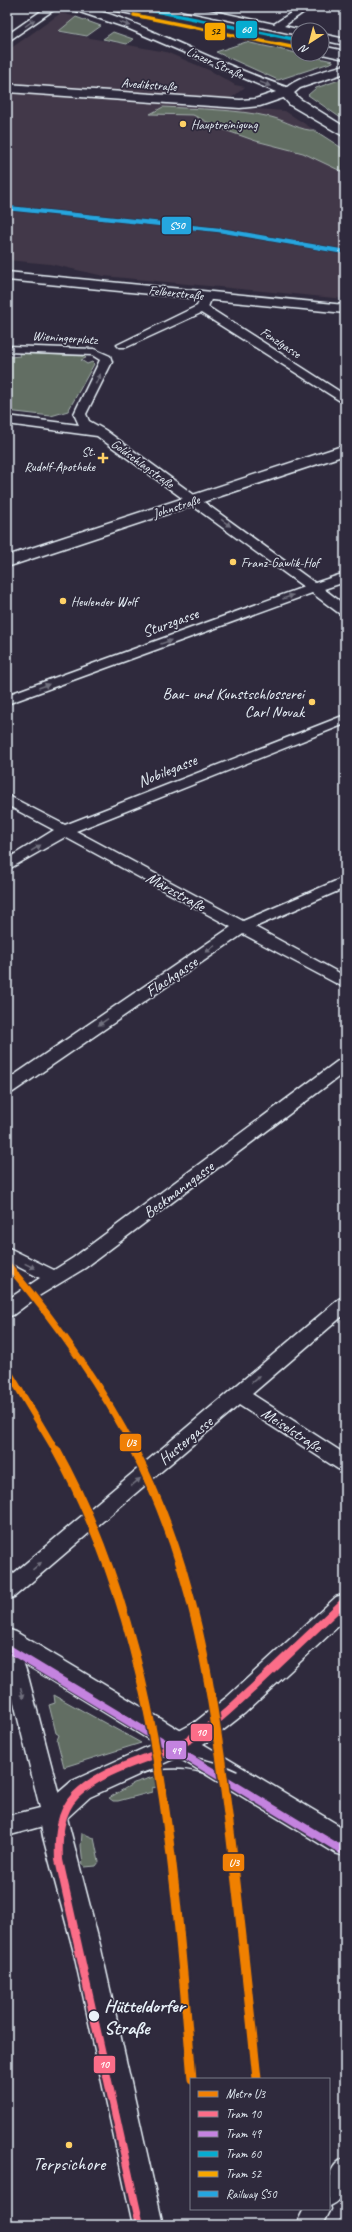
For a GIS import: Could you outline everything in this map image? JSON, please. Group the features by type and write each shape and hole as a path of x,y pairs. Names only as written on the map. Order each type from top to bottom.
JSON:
{"main road":[{"path":"288,92 296,85 345,69"},
{"name":"Linzer Straße","path":"288,92 288,96 295,102 345,133"},
{"name":"Felberstraße","path":"7,276 204,301 345,309"},
{"name":"Johnstraße","path":"7,562 345,450"},
{"path":"7,1641 180,1743 345,1844"}],"street":[{"path":"7,39 53,7"},
{"name":"Linzer Straße","path":"75,7 131,26 264,84 288,92"},
{"path":"97,7 140,13"},
{"path":"112,7 290,44"},
{"path":"182,7 290,30"},
{"path":"276,27 306,7"},
{"path":"330,39 345,42"},
{"path":"330,52 345,55"},
{"name":"Avedikstraße","path":"7,88 236,104 256,103 288,92"},
{"path":"123,345 204,301"},
{"name":"Fenzlgasse","path":"204,301 345,400"},
{"name":"Wieningerplatz","path":"7,349 83,351 103,355 106,358 106,362 80,414"},
{"name":"Goldschlagstraße","path":"80,414 82,420 93,430 101,433 195,500 345,611"},
{"path":"7,420 93,430"},
{"name":"Sturzgasse","path":"7,700 345,577"},
{"name":"Nobilegasse","path":"7,866 65,830 345,719"},
{"name":"Märzstraße","path":"7,799 345,983"},
{"name":"Flachgasse","path":"7,1088 242,927 345,882"},
{"name":"Beckmanngasse","path":"7,1310 79,1263 345,1064"},
{"path":"7,1253 54,1278"},
{"name":"Hustergasse","path":"7,1591 345,1304"},
{"name":"Meiselstraße","path":"239,1395 345,1464"},
{"path":"7,1826 53,1814 81,1789 180,1743 202,1731 236,1704 345,1604"},
{"path":"7,1641 87,1949 148,2225"},
{"path":"330,2192 345,2170"},
{"path":"308,2225 318,2210"}],"shaded area":[{"path":"61,13 76,17 58,32 166,52 211,71 235,85 245,87 229,100 7,85 7,51"},
{"path":"7,92 285,111 345,150 345,299 104,276 50,264 7,260"}],"green space":[{"path":"76,17 101,26 87,36 59,31"},
{"path":"113,32 133,39 127,44 103,39"},
{"path":"246,42 290,52 290,62 330,62 330,60 333,62 278,80 216,52"},
{"path":"345,78 345,121 308,95 316,88"},
{"path":"163,107 258,114 271,117 299,128 314,130 345,150 345,173 303,153 256,141 219,128 193,115 150,114"},
{"path":"19,354 84,356 86,358 81,360 87,364 92,362 94,364 68,411 51,416 7,411 7,355 10,357 20,356"},
{"path":"54,1695 141,1743 64,1767 57,1740 59,1735 56,1733 49,1705 55,1703"},
{"path":"163,1774 166,1785 152,1788 152,1792 118,1801 113,1801 109,1798 134,1783"},
{"path":"82,1833 94,1838 99,1862 96,1866 85,1867 83,1865 81,1846"}],"tram line":[{"name":"60","path":"136,7 290,38"},
{"name":"52","path":"134,15 290,47"},
{"name":"10","path":"140,2225 59,1860 59,1834 62,1817 70,1802 89,1784 103,1776 182,1743 205,1729 237,1703 345,1601"},
{"name":"49","path":"7,1648 345,1852"},
{"path":"139,1761 152,1758 177,1756 201,1758 213,1761 237,1771"},
{"path":"139,1774 175,1769 196,1771 231,1784"}],"metro line":[{"name":"U3","path":"7,1264 59,1328 82,1361 125,1431 160,1505 185,1574 207,1666 217,1729 238,1899 257,2078"},
{"name":"U3","path":"7,1369 68,1471 88,1514 119,1602 137,1669 152,1736 163,1804 180,1941 192,2078"}],"rail line":[{"name":"S50","path":"7,208 219,230 345,252"}],"place":[{"name":"Hauptreinigung","path":"183,124"},
{"name":"St. Rudolf-Apotheke","path":"103,458"},
{"name":"Franz-Gawlik-Hof","path":"233,562"},
{"name":"Heulender Wolf","path":"63,601"},
{"name":"Bau- und Kunstschlosserei Carl Novak","path":"312,702"},
{"name":"Hütteldorfer Straße","path":"94,2016"},
{"name":"Terpsichore","path":"69,2145"}]}
